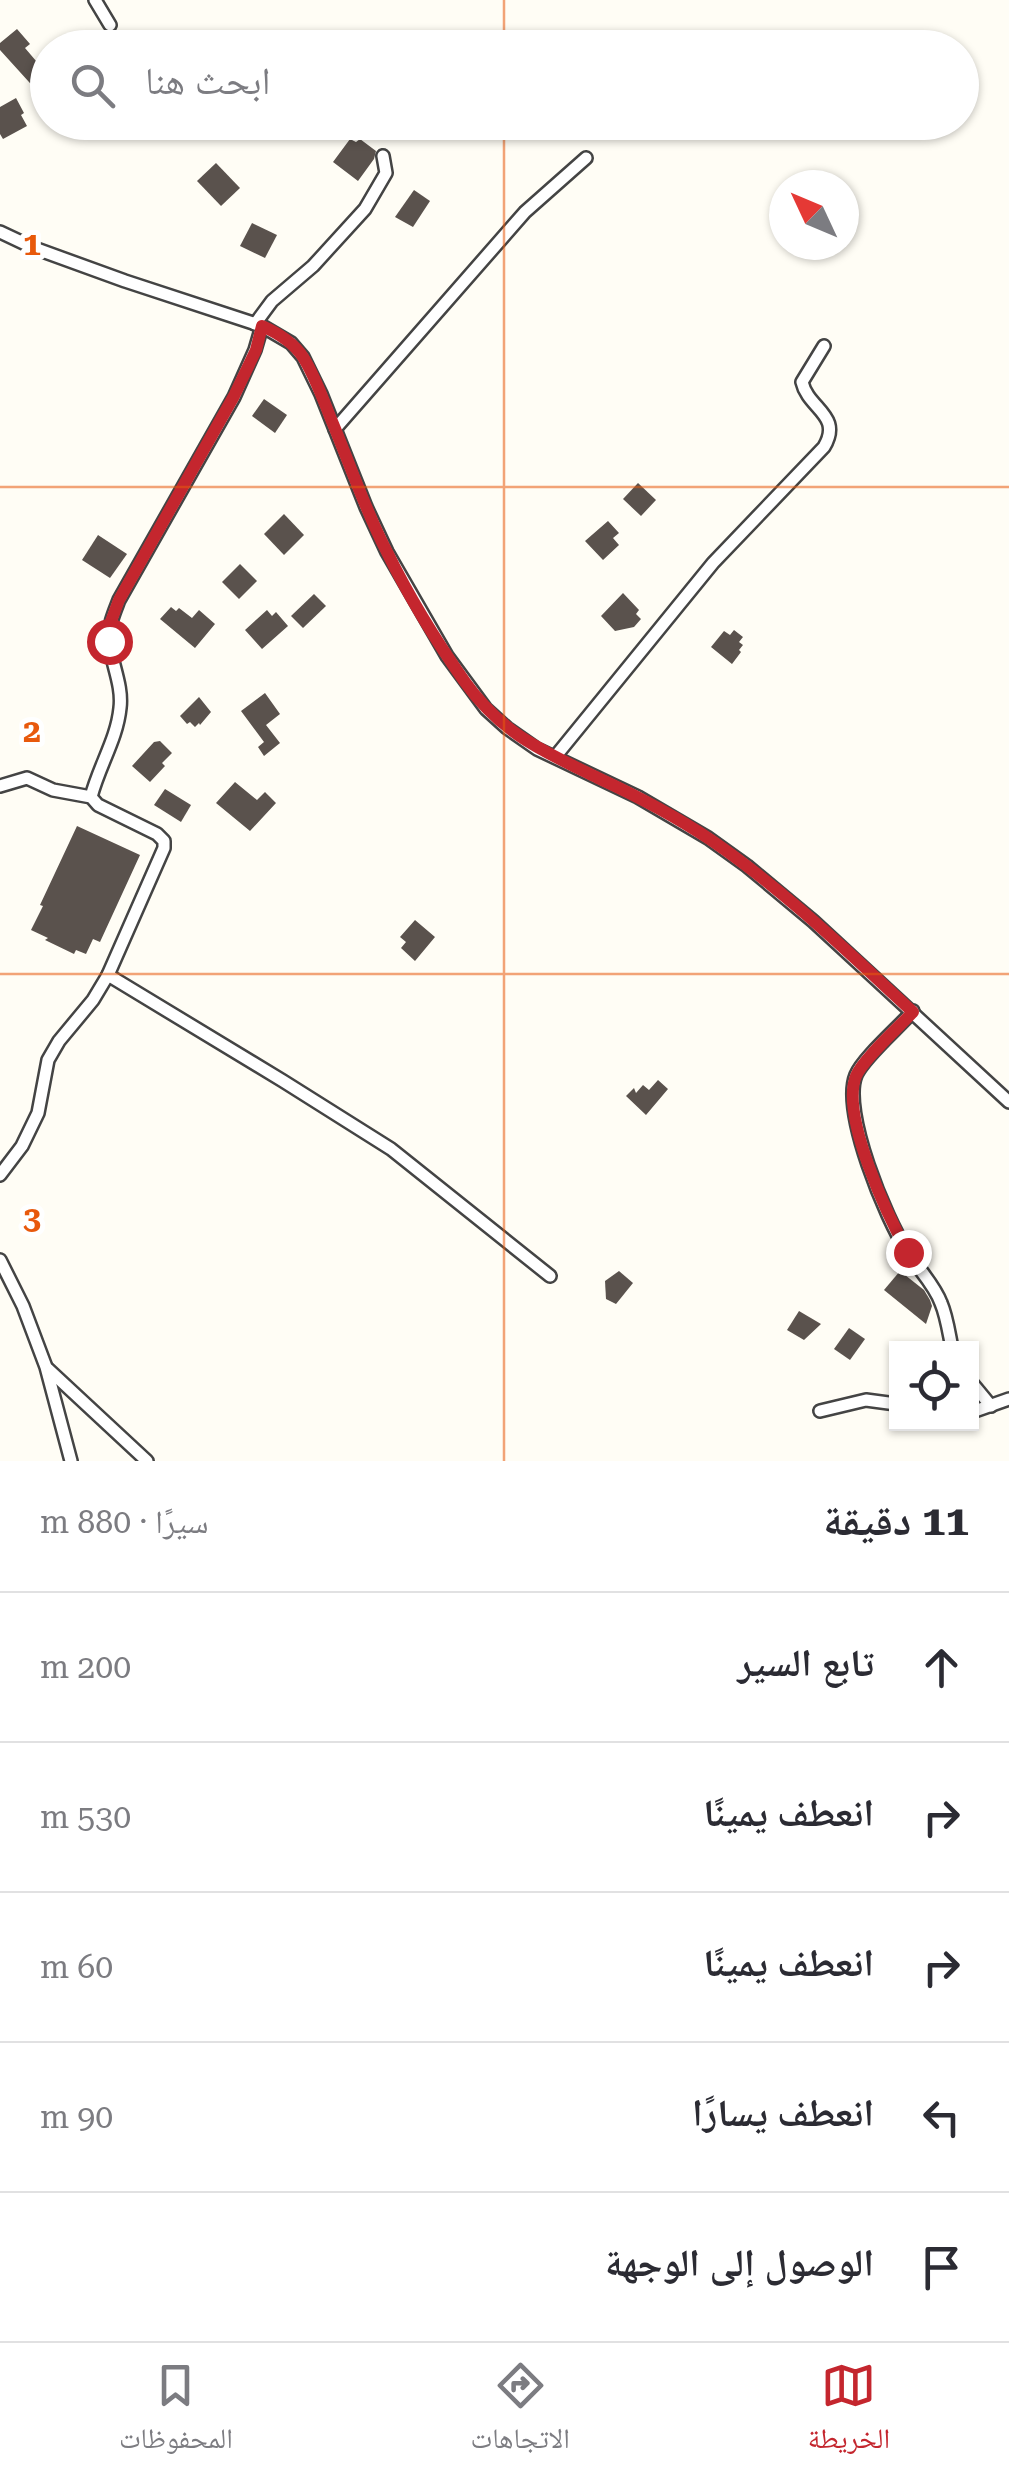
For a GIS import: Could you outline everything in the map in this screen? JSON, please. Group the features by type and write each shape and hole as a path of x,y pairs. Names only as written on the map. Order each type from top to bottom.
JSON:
{"street":[{"path":"95,0 110,24"},
{"path":"91,797 120,712 121,696 109,641 110,624 119,600 234,396 256,350 258,324 272,301 313,266 364,209 386,173 383,156"},
{"path":"335,429 525,212 586,158"},
{"path":"0,232 106,274 258,324 291,343 303,357 387,552 446,656 486,709 536,748 674,817 747,866 813,920 1009,1102"},
{"path":"555,757 713,564 824,447 831,429 805,393 802,382 824,346"},
{"path":"0,786 27,778 54,790 91,797 98,805 158,834 164,841 162,855 108,976 48,1060 38,1113 22,1146 0,1176"},
{"path":"108,976 391,1149 550,1276"},
{"path":"913,1012 858,1070 852,1095 856,1120 888,1218 941,1302 950,1341"},
{"path":"0,1260 46,1367 71,1461"},
{"path":"46,1367 147,1461"},
{"path":"979,1391 991,1406"},
{"path":"820,1411 866,1400 889,1403"},
{"path":"979,1410 1009,1400"}],"building":[{"path":"17,29 30,44 25,48 30,54 30,83 0,50 0,43"},
{"path":"16,98 27,126 3,139 0,107"},
{"path":"349,140 361,140 376,151 358,181 333,162"},
{"path":"216,163 240,188 221,206 197,181"},
{"path":"414,190 430,201 413,227 395,217"},
{"path":"252,223 277,235 265,258 240,246"},
{"path":"264,399 287,415 275,433 252,416"},
{"path":"638,483 656,500 641,516 623,499"},
{"path":"284,514 304,535 284,555 264,534"},
{"path":"608,521 619,533 613,538 619,545 603,560 585,541"},
{"path":"98,535 127,554 110,578 82,560"},
{"path":"240,564 257,581 239,599 222,582"},
{"path":"623,593 639,610 636,614 641,619 634,627 615,631 601,616"},
{"path":"314,594 326,606 303,628 291,616"},
{"path":"171,607 192,618 199,610 215,624 195,648 160,619"},
{"path":"267,610 272,616 276,612 288,626 262,649 245,630"},
{"path":"734,630 743,637 739,642 743,645 732,664 711,647 724,631 730,635"},
{"path":"265,693 280,714 266,725 280,743 264,756 258,747 264,742 241,711"},
{"path":"199,697 211,712 195,727 180,716"},
{"path":"160,741 172,753 150,782 132,766 154,742"},
{"path":"235,782 257,800 265,792 276,803 250,831 216,803"},
{"path":"165,789 191,805 181,822 154,805"},
{"path":"77,826 140,855 100,942 93,939 86,954 76,950 74,954 31,930"},
{"path":"415,920 435,937 415,961 401,948 406,942 400,937"},
{"path":"658,1080 668,1089 646,1115 626,1096 643,1085 649,1090"},
{"path":"619,1271 633,1283 616,1304 606,1299 605,1281"},
{"path":"900,1271 924,1290 930,1300 926,1324 884,1290"},
{"path":"799,1311 821,1324 804,1340 787,1330"},
{"path":"849,1328 865,1339 850,1360 834,1349"}],"route":[{"path":"109,641 110,624 119,600 248,370 262,326 274,331 303,357 387,552 446,656 486,709 536,748 638,797 708,838 813,920 913,1012 858,1070 852,1095 856,1120 888,1218 908,1252"}]}
